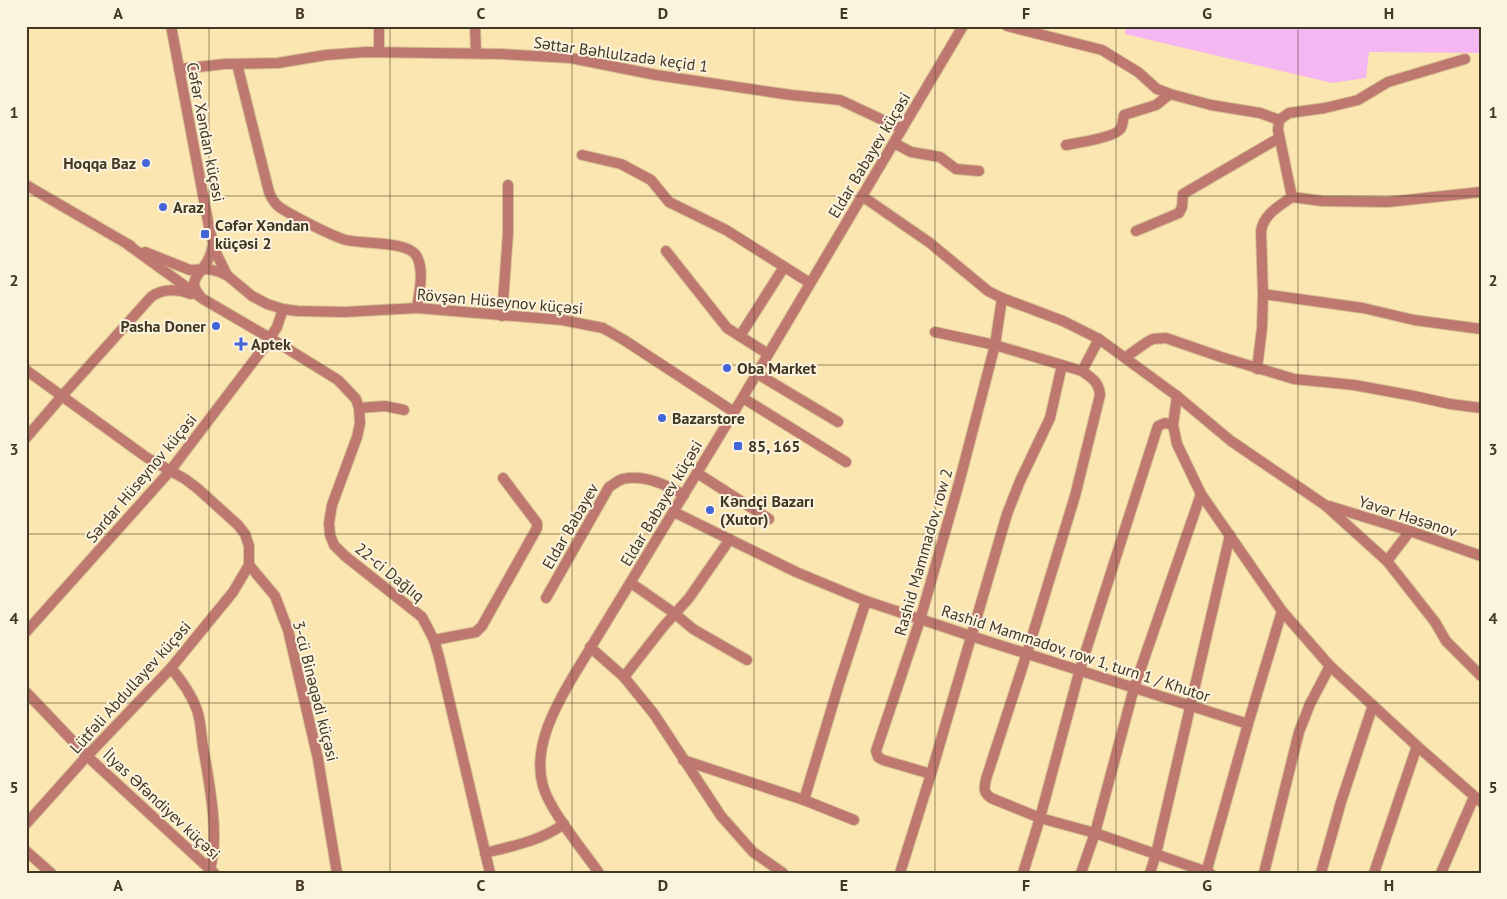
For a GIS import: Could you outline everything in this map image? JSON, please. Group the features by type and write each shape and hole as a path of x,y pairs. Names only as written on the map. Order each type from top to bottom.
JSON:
{"street":[{"name":"Cəfər Xəndan küçəsi","path":"171,26 213,244 228,276"},
{"path":"379,26 379,52"},
{"path":"475,26 476,53"},
{"name":"Eldar Babayev küçəsi","path":"599,873 564,824 549,800 543,786 541,756 544,740 556,707 590,647 743,398 962,26"},
{"path":"1007,26 1102,50 1138,72 1157,89 1170,94 1211,105 1260,113 1279,120"},
{"name":"Səttar Bəhlulzadə keçid 1","path":"179,69 225,64 278,64 326,55 379,52 476,53 571,58 656,75 791,95 840,100 902,129"},
{"path":"1279,120 1290,113 1325,108 1358,100 1388,82 1465,60"},
{"path":"237,64 269,192 273,200 287,212 338,238 402,247 411,250 420,264 417,308"},
{"path":"1066,145 1096,140 1118,131 1122,127 1124,116 1156,105 1170,94"},
{"path":"1279,120 1279,138 1292,197"},
{"path":"1136,231 1179,213 1182,207 1183,194 1279,138"},
{"path":"894,143 911,152 940,157 956,169 979,170"},
{"path":"582,155 621,164 651,180 669,202 726,230 810,283"},
{"path":"26,185 127,244 202,299 338,380 356,400 359,408 385,406 404,410"},
{"path":"502,316 508,233 508,185"},
{"path":"1258,369 1263,294 1261,231 1262,221 1268,214 1292,197 1322,201 1388,202 1481,192"},
{"path":"862,196 912,230 988,291 1063,321 1099,338 1177,396 1231,441 1325,505 1387,561 1435,622 1446,641 1481,676"},
{"path":"127,244 176,266 190,270 213,270 228,276"},
{"path":"202,299 194,286 195,280 208,260 213,244"},
{"path":"666,251 727,328 768,354"},
{"path":"740,336 784,267"},
{"name":"Rövşən Hüseynov küçəsi","path":"228,276 252,296 267,304 297,311 345,312 417,308 562,320 603,328 734,412"},
{"path":"26,438 157,292 164,290 180,291 202,299"},
{"path":"1263,294 1363,308 1414,320 1481,329"},
{"name":"Rashid Mammadov, row 2","path":"931,774 883,760 878,757 876,751 920,620 959,483 995,345 1002,298"},
{"name":"Sərdar Hüseynov küçəsi","path":"26,632 170,471 226,400 270,338 277,327 283,309"},
{"path":"935,332 995,345 1082,371 1094,379 1099,387 1100,395 1074,496 984,790 985,794 1040,818 1095,833 1208,872 1248,724 1282,611"},
{"path":"1082,371 1099,338"},
{"path":"1126,357 1153,339 1166,338 1294,379 1354,386 1481,408"},
{"path":"900,873 1007,514 1020,481 1050,418 1062,365"},
{"path":"26,370 146,457 197,488 238,525 245,534 249,565"},
{"path":"756,373 838,422"},
{"path":"1177,396 1173,425 1177,444 1200,494 1282,611 1330,666 1478,799 1441,873"},
{"path":"743,398 846,462"},
{"name":"22-ci Dağlıq","path":"359,408 360,423 357,437 332,505 328,523 330,535 334,545 345,556 422,617 434,640 490,873"},
{"path":"1023,873 1040,818 1080,669 1158,426 1165,424 1173,425"},
{"path":"697,473 769,519"},
{"path":"434,640 476,632 482,626 538,528 537,523 503,478"},
{"name":"Eldar Babayev","path":"546,598 609,487 622,479 636,478 659,483 684,495"},
{"path":"1080,873 1095,833 1134,688 1200,494"},
{"name":"Yavər Həsənov","path":"1325,505 1410,531 1481,556"},
{"name":"Rashid Mammadov, row 1, turn 1 / Khutor","path":"674,512 796,572 866,601 920,620 1080,669 1248,724"},
{"path":"1387,561 1410,531"},
{"path":"1150,873 1230,535"},
{"path":"624,677 674,613 689,598 730,539"},
{"name":"Lütfəli Abdullayev küçəsi","path":"26,824 87,756 171,668 233,592 249,565"},
{"name":"3-cü Binəqədi küçəsi","path":"249,565 275,596 288,630 318,758 337,873"},
{"path":"631,583 674,613 693,629 747,660"},
{"path":"804,800 836,692 866,601"},
{"path":"590,647 624,677 654,714 721,816 753,852 784,873"},
{"path":"1264,873 1299,732 1310,704 1330,666"},
{"path":"171,668 186,686 197,710 208,778 215,840 212,871"},
{"name":"İlyas Əfəndiyev küçəsi","path":"26,692 87,756 212,871"},
{"path":"1321,873 1340,802 1374,705"},
{"path":"1374,873 1417,746"},
{"path":"683,760 804,800 854,820"},
{"path":"485,853 535,840 564,824"},
{"path":"26,851 52,873"}],"shaded area":[{"path":"1126,26 1481,26 1481,53 1369,52 1366,78 1332,83 1125,34"}],"place":[{"name":"Hoqqa Baz","path":"146,163"},
{"name":"Araz","path":"163,207"},
{"name":"Cəfər Xəndan küçəsi 2","path":"205,234"},
{"name":"Pasha Doner","path":"216,326"},
{"name":"Aptek","path":"241,344"},
{"name":"Oba Market","path":"727,368"},
{"name":"Bazarstore","path":"662,418"},
{"name":"85, 165","path":"738,446"},
{"name":"Kəndçi Bazarı (Xutor)","path":"710,510"}]}
